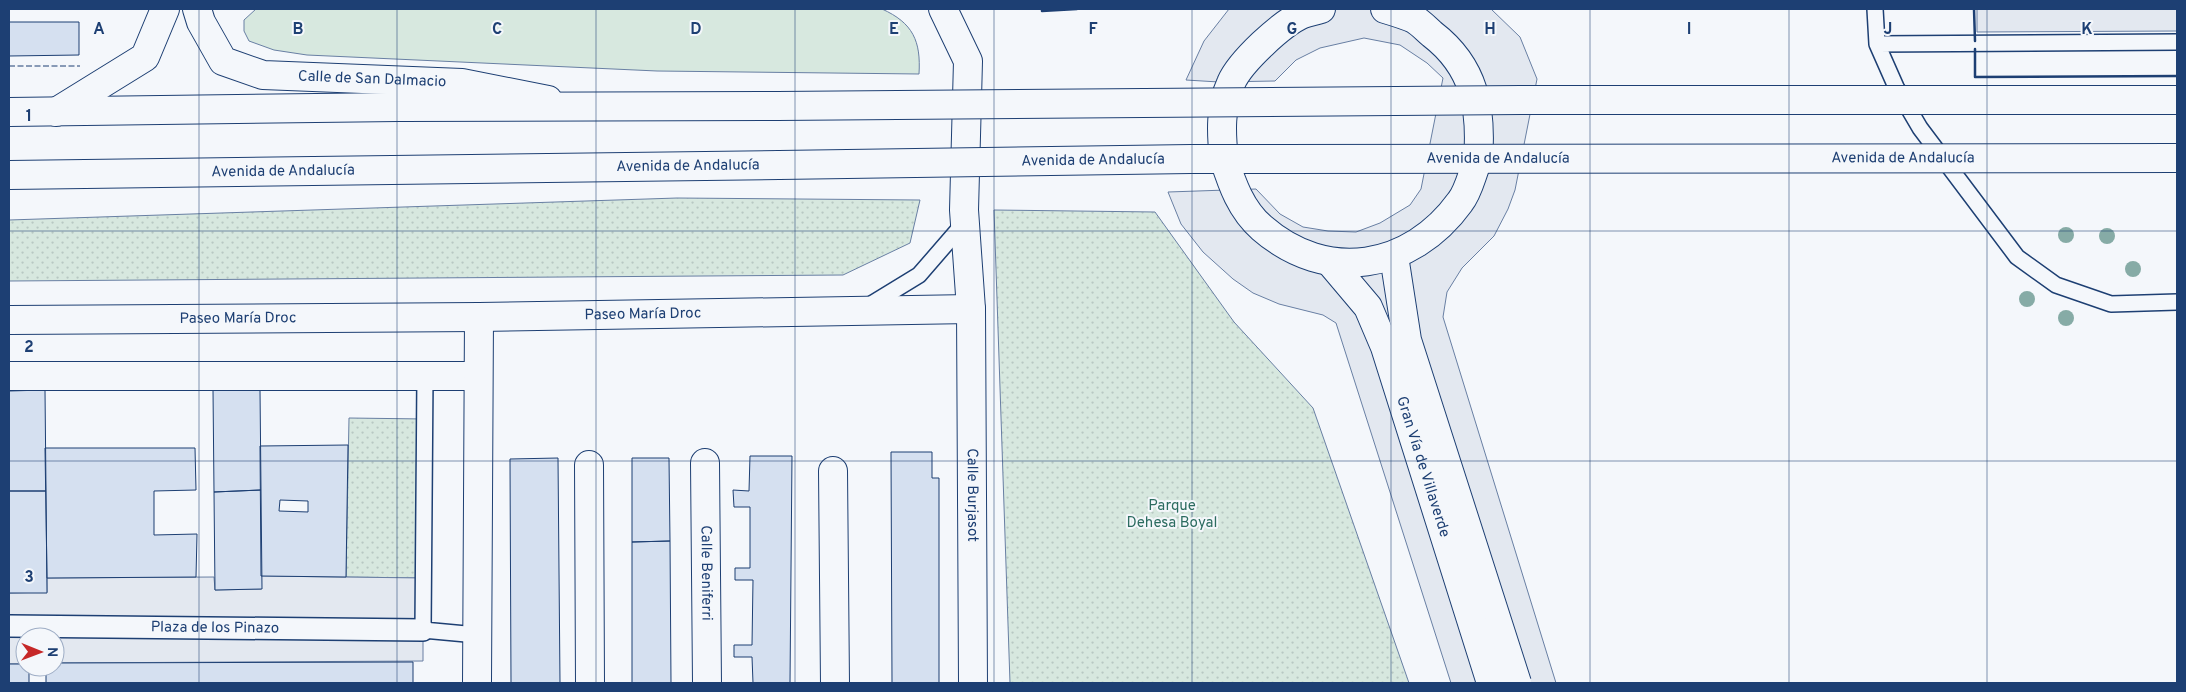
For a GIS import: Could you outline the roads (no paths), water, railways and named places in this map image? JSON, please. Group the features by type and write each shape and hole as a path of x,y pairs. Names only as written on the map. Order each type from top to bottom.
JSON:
{"main road":[{"path":"56,112 145,57 165,9"},
{"name":"Calle de San Dalmacio","path":"197,9 201,22 223,61 263,75 462,83 581,106"},
{"path":"943,9 968,62 965,222 971,309"},
{"path":"1321,9 1302,14 1279,30 1252,55 1232,82 1225,103 1221,131 1224,159 1237,196 1261,227 1293,250 1330,262 1362,263 1394,256 1432,234 1462,201 1478,160 1480,130 1477,100 1469,79 1447,45 1415,20 1385,9"},
{"path":"9,112 1477,100 2177,100"},
{"name":"Avenida de Andalucía","path":"9,175 1224,159 2177,158"},
{"name":"Gran Vía de Villaverde","path":"1394,256 1408,340 1517,683"},
{"name":"Gran Vía de Villaverde","path":"1330,262 1368,307 1386,347 1491,683"},
{"name":"Paseo María Droc","path":"9,320 479,317 971,309"},
{"name":"Calle Burjasot","path":"971,309 973,683"},
{"path":"477,683 479,317"},
{"path":"9,376 478,376"},
{"name":"Calle Beniferri","path":"705,463 707,683"},
{"path":"588,465 590,683"},
{"path":"833,471 835,683"}],"street":[{"name":"Plaza de los Pinazo","path":"9,626 423,630"}],"lane":[{"path":"1875,9 1877,44 1896,88 1920,128 2018,257 2056,285 2111,304 2177,302"},
{"path":"1877,44 2177,42"},
{"path":"860,310 919,274 965,222"},
{"path":"423,630 424,376"},
{"name":"Plaza de los Pinazo","path":"423,630 478,636"}],"park label":[{"name":"Parque Dehesa Boyal","path":"1172,514"}]}
